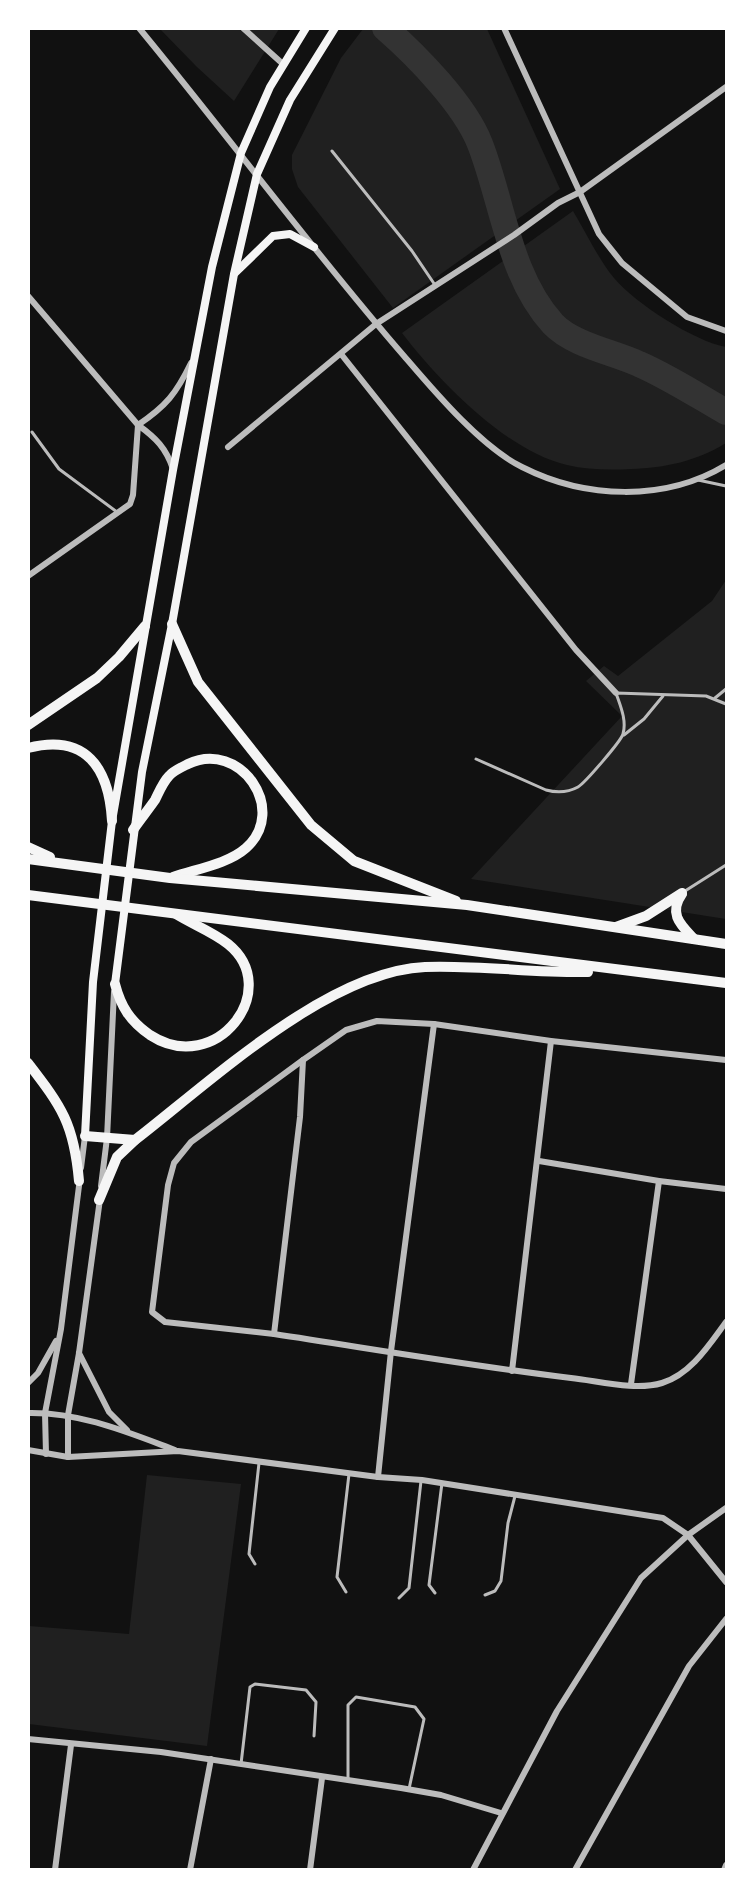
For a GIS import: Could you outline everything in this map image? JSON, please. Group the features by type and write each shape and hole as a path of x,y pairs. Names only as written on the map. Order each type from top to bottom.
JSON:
{"highway":[{"path":"172,624 198,682 311,825 354,861 467,905"},
{"path":"28,725 97,678 146,626"},
{"path":"28,748 50,742 70,745 89,756 104,775 111,798 112,821"},
{"path":"133,830 169,776 181,767 214,757 234,764 247,775 258,791 264,817 258,837 244,850 233,856 171,878"},
{"path":"28,847 61,862"},
{"path":"28,859 171,878 467,905 726,944"},
{"path":"614,927 646,916 682,893"},
{"path":"682,893 675,907 676,918 694,939"},
{"path":"28,895 170,911 625,972 726,983"},
{"path":"115,984 121,1005 132,1019 168,1045 183,1048 198,1047 231,1028 245,1006 250,987 244,966 229,944 170,911"},
{"path":"99,1200 117,1157 135,1140 272,1034 331,998 375,978 423,967 625,972"},
{"path":"28,1063 61,1106 70,1126 76,1148 79,1180"},
{"path":"85,1136 135,1140"}],"main road":[{"path":"85,1136 93,982 112,821 173,470 212,267 240,153 270,87 306,28"},
{"path":"115,984 133,830 234,274 257,174 290,100 333,31"},
{"path":"234,274 273,236 290,234 314,247"}],"street":[{"path":"139,28 376,324 478,434 520,467 558,482 595,492 662,489 697,479 725,466"},
{"path":"243,28 284,65"},
{"path":"504,28 599,234 622,263 687,317 726,331"},
{"path":"228,447 376,324 558,203 580,192 726,87"},
{"path":"28,296 138,425 156,438 168,453 173,470"},
{"path":"138,425 161,409 177,393 196,354"},
{"path":"341,354 576,650 616,693"},
{"path":"28,576 130,504 133,495 138,425"},
{"path":"68,1457 68,1415 79,1353 106,1138 115,984"},
{"path":"726,1060 551,1041 434,1024 377,1021 346,1030 191,1142 174,1163 168,1185 152,1311 165,1322 391,1351 512,1371 631,1384 660,1383 681,1375 704,1353 726,1322"},
{"path":"378,1477 391,1351 434,1024"},
{"path":"512,1371 539,1161 551,1041"},
{"path":"274,1335 300,1117 303,1060"},
{"path":"46,1454 45,1413 61,1329 85,1136"},
{"path":"539,1161 659,1181 726,1189"},
{"path":"631,1384 659,1181"},
{"path":"28,1383 51,1352 61,1329"},
{"path":"79,1353 109,1412 130,1433"},
{"path":"28,1413 68,1415 130,1433 178,1452"},
{"path":"28,1450 68,1457 178,1452 378,1477 422,1480 663,1518 688,1535 726,1582"},
{"path":"473,1869 557,1711 641,1578 688,1535 726,1508"},
{"path":"575,1869 689,1666 726,1619"},
{"path":"28,1739 211,1759 322,1778 410,1789 441,1795 501,1813"},
{"path":"55,1869 71,1745"},
{"path":"190,1869 211,1759"},
{"path":"310,1869 322,1778"},
{"path":"724,1869 726,1865"}],"lane":[{"path":"332,151 412,251 435,285"},
{"path":"32,432 59,469 118,513"},
{"path":"697,479 726,486"},
{"path":"715,698 726,689"},
{"path":"623,736 623,717 616,693 715,698 726,704"},
{"path":"476,759 546,790 556,793 566,792 579,786 623,736 644,719 663,696"},
{"path":"682,893 726,865"},
{"path":"255,1563 249,1554 260,1462"},
{"path":"346,1592 337,1577 349,1473"},
{"path":"399,1598 409,1588 422,1480"},
{"path":"435,1593 429,1585 442,1483"},
{"path":"485,1595 495,1591 501,1581 508,1524 515,1496"},
{"path":"240,1764 250,1688 255,1684 306,1690 316,1702 314,1736"},
{"path":"348,1781 348,1705 356,1696 415,1707 421,1712 424,1719 410,1789"}],"shaded area":[{"path":"160,29 279,29 234,101"},
{"path":"363,29 487,29 560,189 393,308 298,187 292,169 292,155 341,58"},
{"path":"573,211 602,262 614,278 636,299 682,329 726,347 726,443 704,455 668,465 607,469 567,465 544,457 498,430 454,392 402,333"},
{"path":"726,580 726,919 471,879 622,716 586,681 604,666 618,676 712,601"},
{"path":"147,1475 241,1484 207,1746 29,1724 29,1626 129,1634"}],"waterway":[{"path":"385,28 439,82 473,129 488,167 509,238 526,284 538,305 553,324 582,343 629,360 661,375 726,412"}]}
